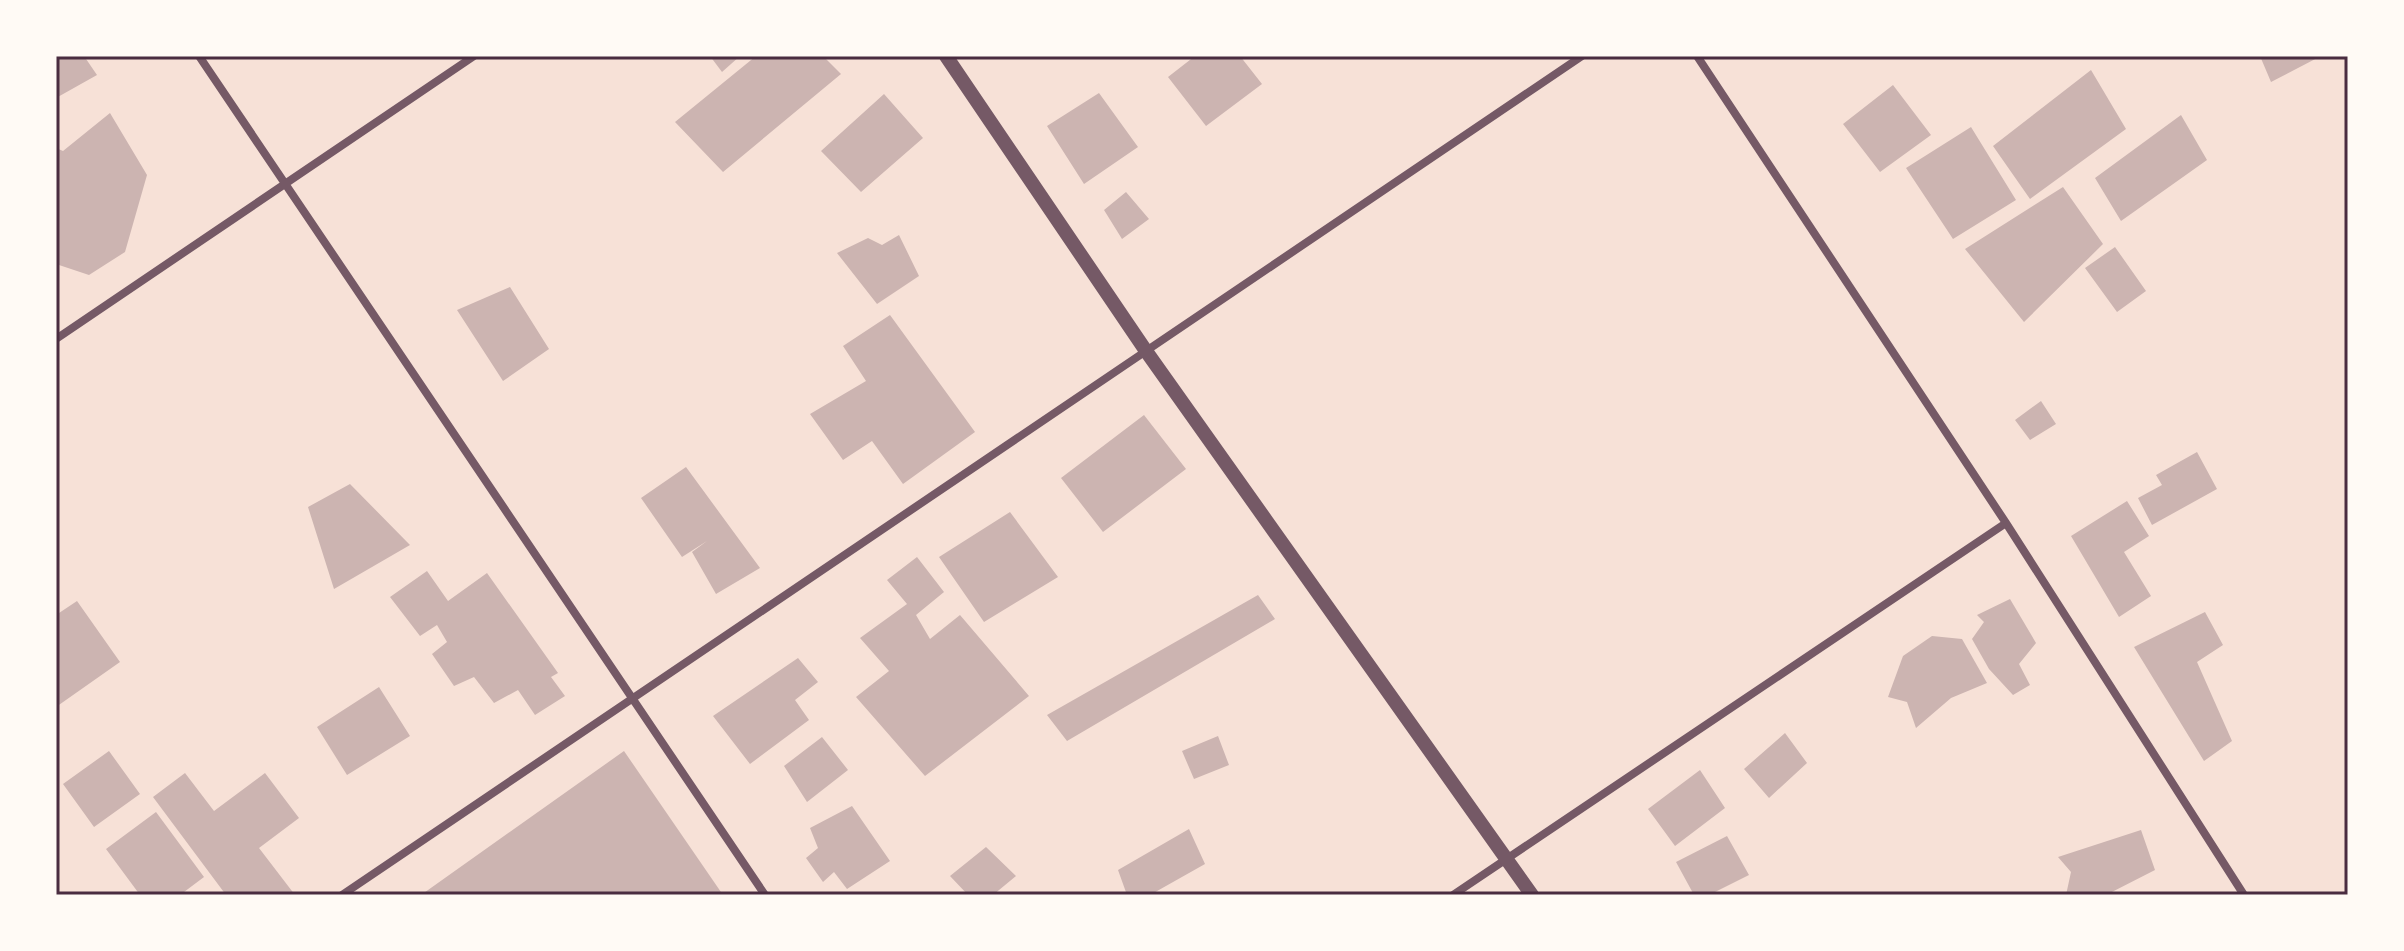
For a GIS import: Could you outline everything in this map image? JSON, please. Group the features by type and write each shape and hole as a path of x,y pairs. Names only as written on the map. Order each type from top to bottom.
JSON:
{"street":[{"path":"199,56 765,895"},
{"path":"56,339 474,56"},
{"path":"946,56 1146,351 1532,895"},
{"path":"342,895 1582,56"},
{"path":"1697,56 2006,523 2244,895"},
{"path":"1453,895 2006,523"}],"building":[{"path":"56,56 84,56 97,75 56,98"},
{"path":"710,56 740,56 722,72"},
{"path":"756,56 823,56 841,74 723,172 675,122"},
{"path":"1195,56 1212,56 1215,59 1219,56 1240,56 1262,84 1206,126 1168,77"},
{"path":"2260,56 2321,56 2271,82"},
{"path":"2091,70 2126,129 2030,199 1993,146"},
{"path":"1893,85 1931,135 1880,172 1843,124"},
{"path":"1099,93 1138,147 1084,184 1047,126"},
{"path":"884,94 923,138 861,192 821,151"},
{"path":"110,113 147,175 125,252 89,275 56,264 56,148 63,151"},
{"path":"2181,115 2207,160 2121,221 2095,178"},
{"path":"1971,127 2016,200 1953,239 1906,168"},
{"path":"2063,187 2103,244 2024,322 1965,249"},
{"path":"1126,192 1149,219 1122,239 1104,210"},
{"path":"899,235 919,276 877,304 837,253 868,238 882,245"},
{"path":"2115,247 2146,291 2117,312 2085,268"},
{"path":"510,287 549,349 503,381 457,310"},
{"path":"890,315 975,432 903,484 872,441 843,460 810,414 866,381 843,346"},
{"path":"2041,401 2056,424 2030,440 2015,420"},
{"path":"1144,415 1186,469 1103,532 1061,478"},
{"path":"2197,452 2217,489 2152,525 2138,498 2162,485 2156,475"},
{"path":"686,467 760,568 716,594 692,552 707,541 682,557 641,498"},
{"path":"350,484 410,545 334,589 308,507"},
{"path":"2127,501 2149,536 2124,552 2151,596 2119,617 2071,536"},
{"path":"1010,512 1058,577 984,622 939,557"},
{"path":"917,557 944,592 916,615 930,639 960,615 1029,696 925,776 856,697 889,671 860,638 907,604 887,580"},
{"path":"427,571 448,601 487,573 558,673 551,677 565,696 535,715 518,690 494,703 474,677 454,686 432,654 447,642 437,625 420,636 390,597"},
{"path":"1258,595 1275,619 1067,741 1047,715"},
{"path":"2010,599 2036,643 2019,664 2030,685 2013,695 1989,669 1972,639 1984,622 1977,615"},
{"path":"77,601 120,662 56,707 56,615"},
{"path":"2205,612 2223,645 2197,662 2232,741 2204,761 2134,647"},
{"path":"1932,636 1962,639 1987,683 1951,698 1916,728 1907,702 1888,697 1903,656"},
{"path":"798,658 818,682 795,700 809,720 750,764 713,716"},
{"path":"379,687 410,736 347,775 317,727"},
{"path":"1785,733 1807,763 1769,798 1744,769"},
{"path":"1218,736 1229,765 1194,779 1182,751"},
{"path":"822,737 848,770 807,802 784,766"},
{"path":"109,751 140,794 94,827 63,784"},
{"path":"624,751 723,895 421,895"},
{"path":"1700,770 1725,808 1675,846 1648,809"},
{"path":"185,773 214,811 265,773 299,818 259,848 295,895 226,895 153,797"},
{"path":"852,806 890,861 847,889 834,872 823,882 806,858 818,848 810,828"},
{"path":"156,812 204,877 180,895 140,895 106,849"},
{"path":"1189,829 1205,864 1150,895 1127,895 1118,870"},
{"path":"2141,830 2155,870 2106,895 2066,895 2071,872 2058,857"},
{"path":"1727,836 1749,875 1709,895 1694,895 1676,862"},
{"path":"986,847 1016,876 993,895 968,895 950,876"}]}
